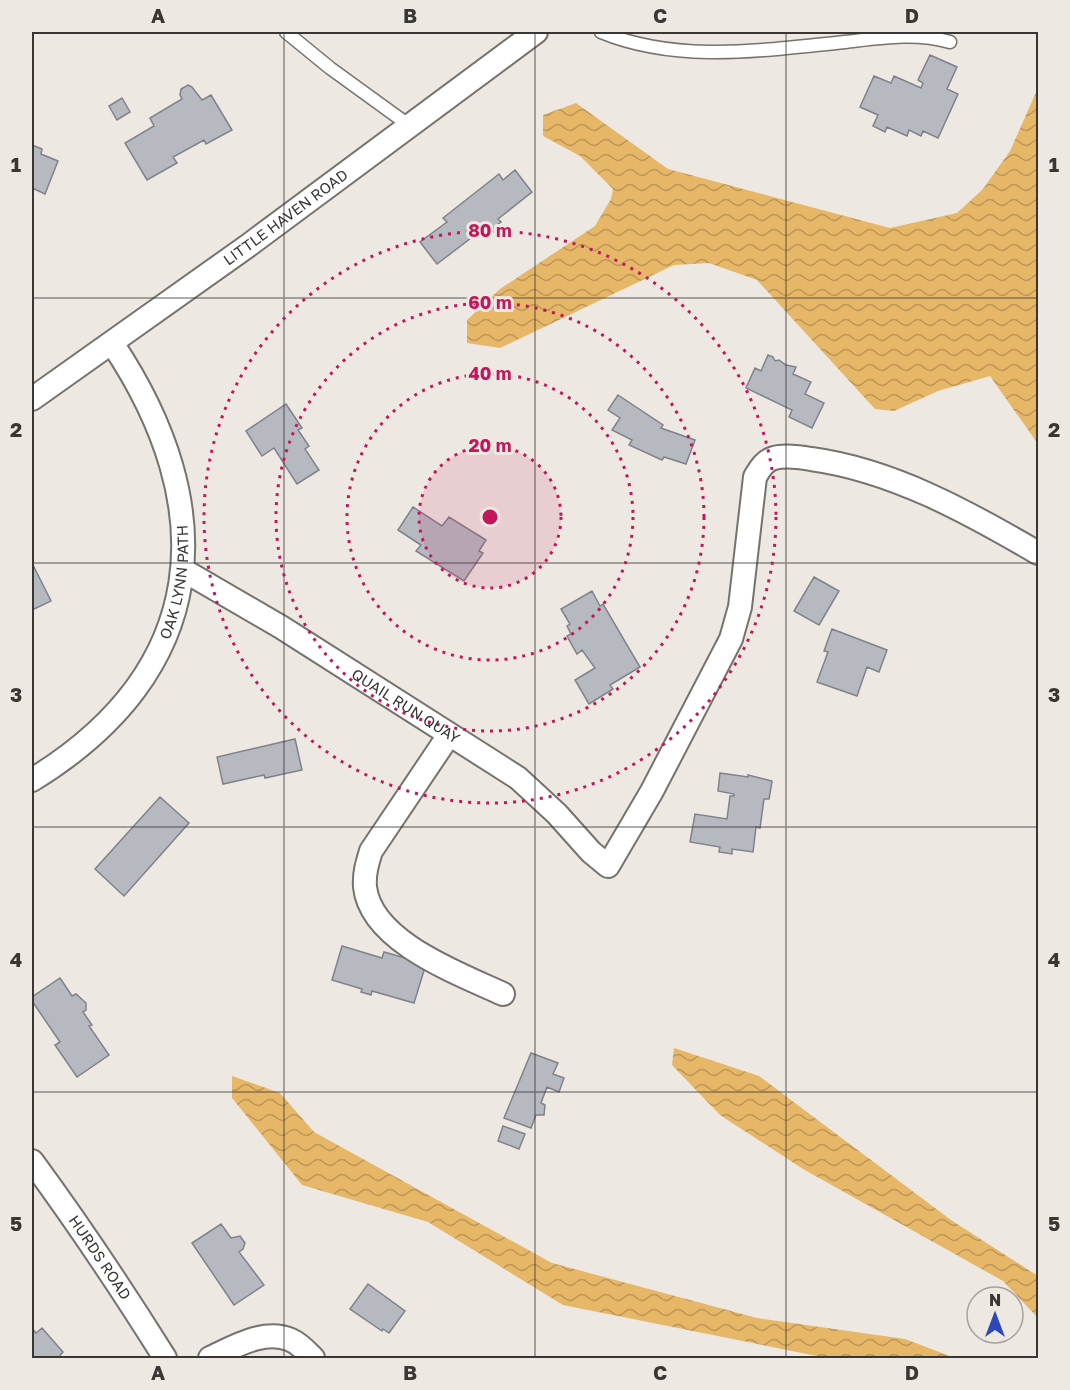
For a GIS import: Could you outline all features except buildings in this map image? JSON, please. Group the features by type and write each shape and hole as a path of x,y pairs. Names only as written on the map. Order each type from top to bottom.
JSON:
{"street":[{"name":"LITTLE HAVEN ROAD","path":"32,399 249,245 536,32"},
{"name":"OAK LYNN PATH","path":"32,780 89,739 117,712 141,682 157,656 180,591 185,542 181,507 167,454 150,409 128,367 112,343"},
{"name":"QUAIL RUN QUAY","path":"183,570 281,627 518,778 557,814 591,852 608,866 652,791 731,639 740,607 756,477 762,465 775,458 798,457 837,462 867,471 944,502 1038,553"},
{"path":"449,735 371,851 365,870 365,889 370,904 386,927 405,945 503,994"},
{"name":"HURDS ROAD","path":"32,1161 130,1301 165,1359"},
{"path":"210,1359 258,1338 274,1335 290,1339 314,1359"}],"lane":[{"path":"286,32 330,68 410,126"},
{"path":"601,32 638,44 683,52 775,49 907,36 950,42"}],"water":[{"path":"1038,88 1038,444 990,376 938,391 894,411 875,409 757,280 709,263 674,265 500,348 467,343 467,320 500,289 595,226 611,199 613,189 580,156 543,136 543,115 576,103 668,169 890,228 957,213 983,189 1010,151"},
{"path":"674,1048 759,1076 951,1220 1038,1276 1038,1318 1025,1304 1025,1285 1007,1285 803,1169 720,1115 672,1065"},
{"path":"232,1076 280,1093 314,1132 552,1263 757,1318 905,1339 955,1358 827,1358 563,1305 428,1222 302,1185 232,1098"}]}
